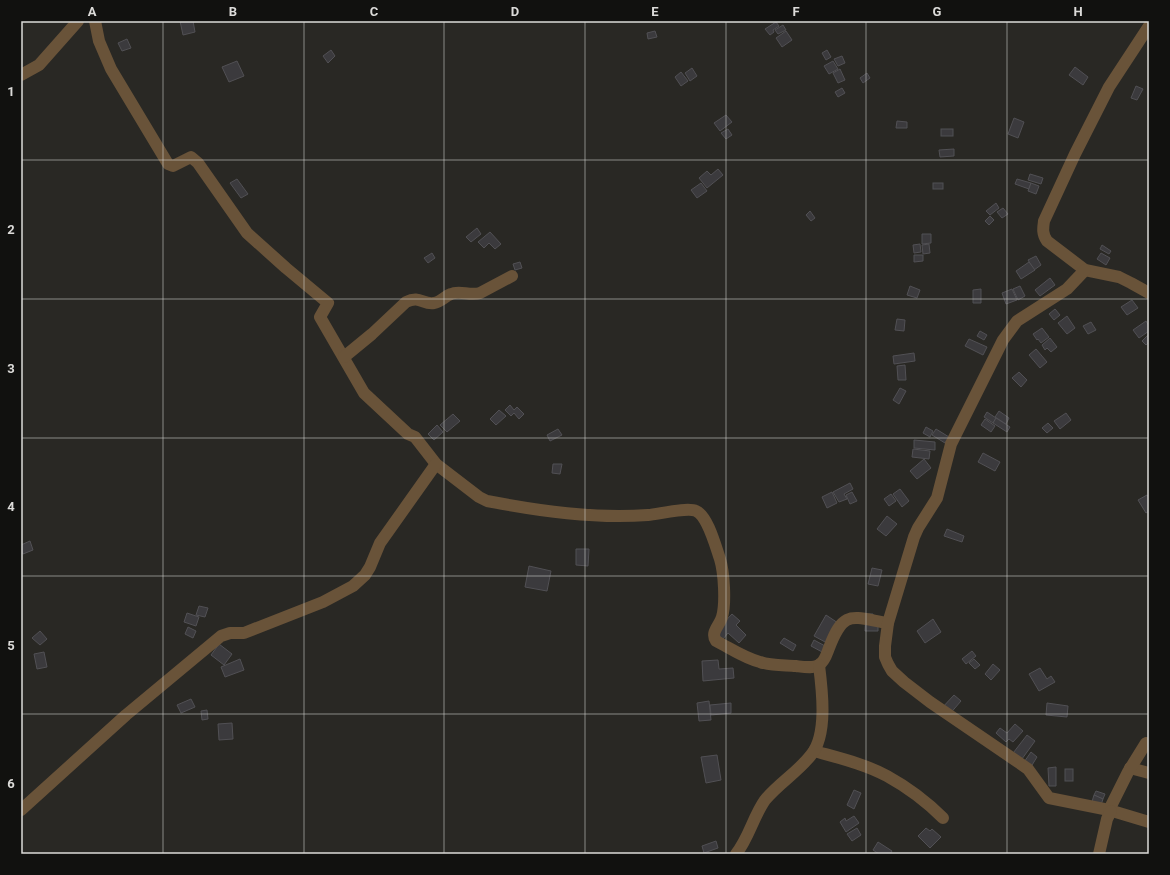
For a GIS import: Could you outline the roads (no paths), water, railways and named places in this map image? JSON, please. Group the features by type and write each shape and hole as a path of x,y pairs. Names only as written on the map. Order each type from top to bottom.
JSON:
{"street":[{"path":"21,75 39,65 78,21"},
{"path":"95,21 99,41 111,70 168,164 173,166 191,157 198,163 247,233 328,303 320,317 364,393 408,434 415,437 436,464 479,497 497,503 560,513 648,515 688,509 696,510 701,514 708,525 723,569 723,613 713,637 716,641 761,663 810,667 820,665 824,661 835,633 844,620 858,618 888,623"},
{"path":"1149,26 1109,87 1075,154 1044,221 1043,228 1043,236 1085,270 1119,278 1132,283 1149,293"},
{"path":"1085,270 1067,288 1017,321 1003,340 951,444 937,498 914,537 888,623 885,657 892,671 904,682 930,702 1028,769 1049,798 1110,811 1149,822"},
{"path":"344,357 372,334 406,302 418,299 435,303 451,294 480,294 512,276"},
{"path":"21,810 126,715 221,636 230,633 244,634 323,602 353,586 365,575 380,543 436,464"},
{"path":"736,854 746,838 755,817 764,802 814,751 822,720 823,701 820,665"},
{"path":"1099,854 1110,811 1130,768 1146,743"},
{"path":"814,751 849,761 886,775 914,793 943,818"},
{"path":"1130,768 1149,773"}]}
